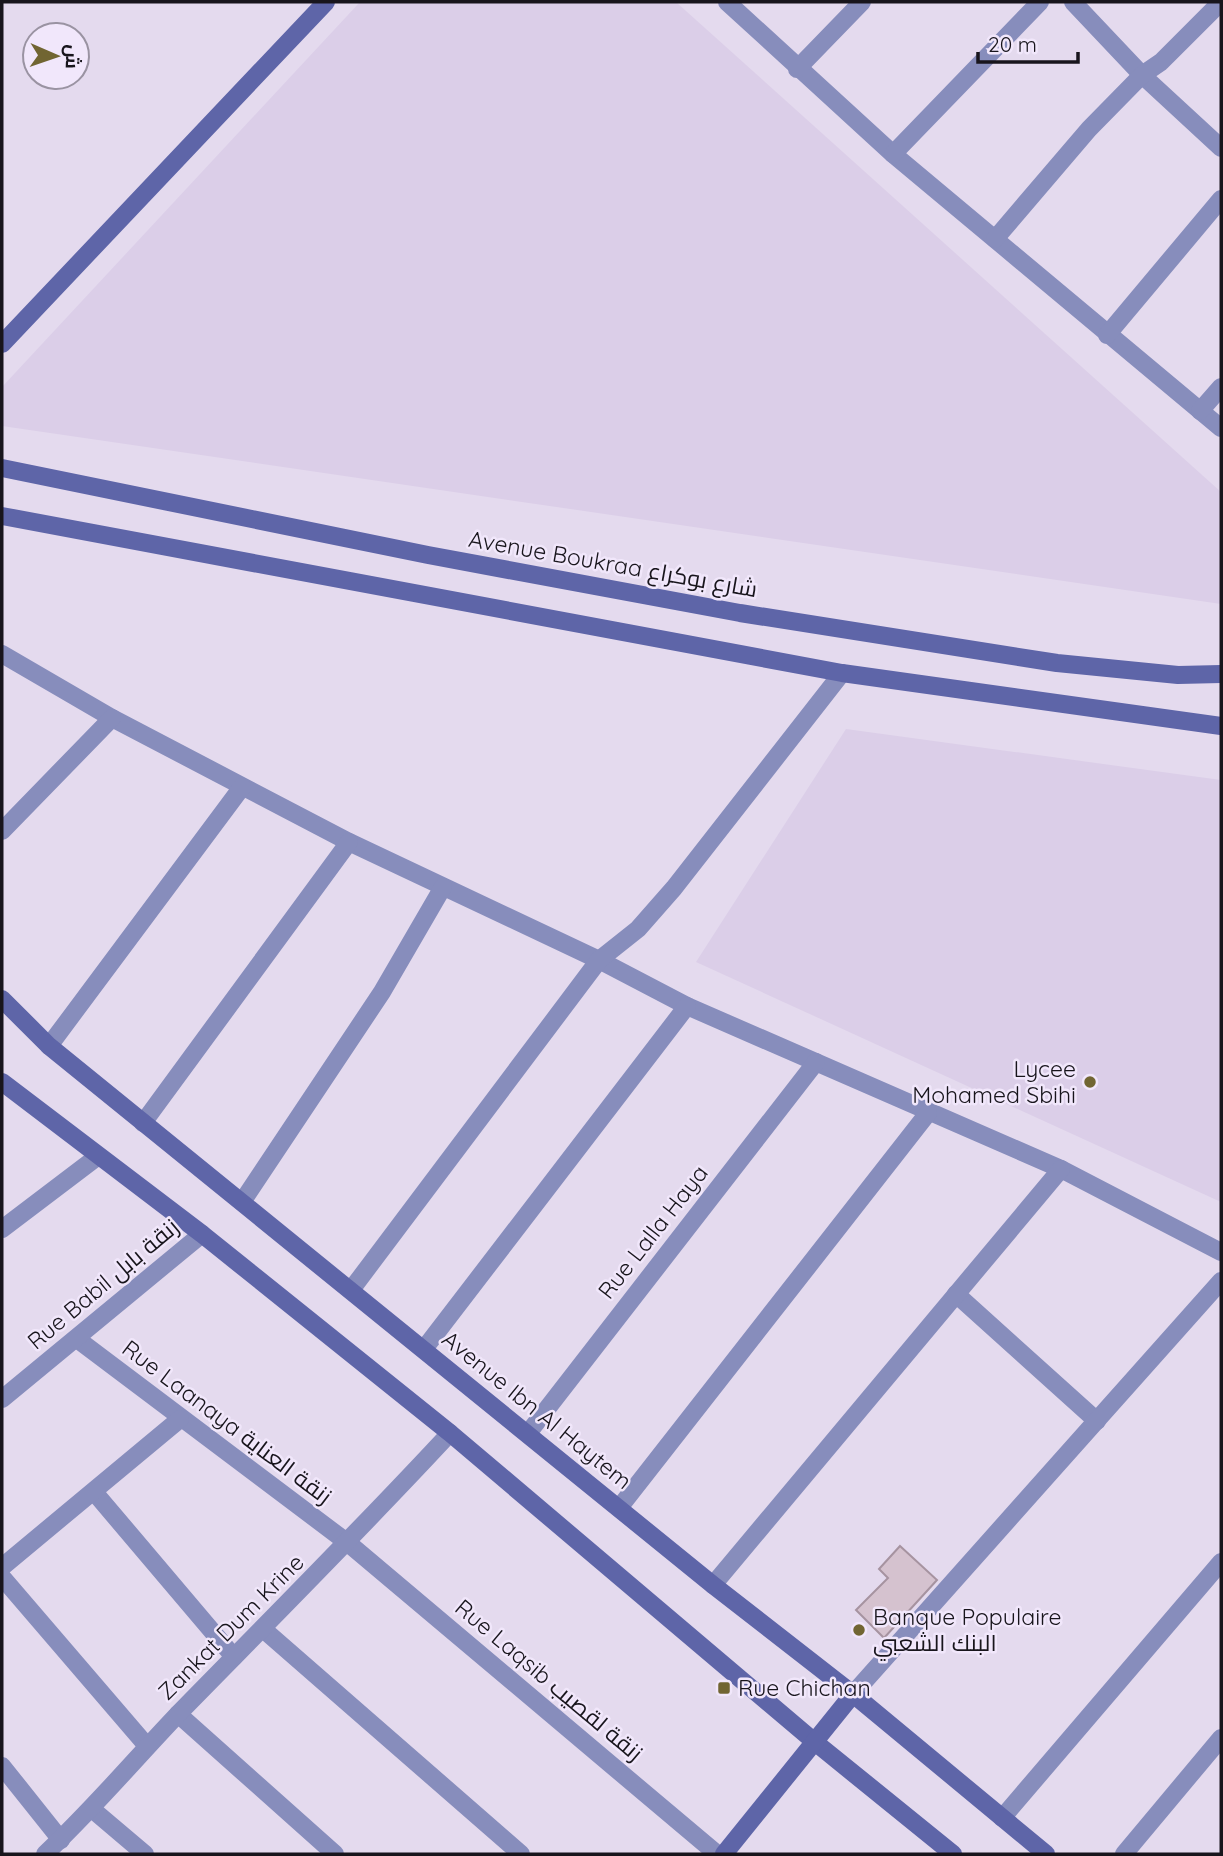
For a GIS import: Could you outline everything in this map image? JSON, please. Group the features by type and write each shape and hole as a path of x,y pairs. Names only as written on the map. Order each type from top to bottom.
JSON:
{"street":[{"path":"2,344 326,2"},
{"path":"727,2 797,69 893,154 1221,428"},
{"path":"797,69 863,2"},
{"path":"893,154 1040,2"},
{"path":"1073,2 1142,75 1221,148"},
{"path":"995,239 1042,181 1142,75 1175,49 1221,2"},
{"path":"1107,335 1221,199"},
{"path":"1200,411 1221,387"},
{"name":"Avenue Boukraa شارع بوكراع","path":"2,468 428,555 740,613 1057,663 1178,675 1221,674"},
{"path":"2,516 842,673 1221,726"},
{"path":"2,654 112,718 349,842 599,960 687,1006 1061,1169 1221,1252"},
{"path":"351,1290 599,960 638,929 674,888 842,673"},
{"path":"2,831 112,718"},
{"path":"49,1046 242,787"},
{"path":"143,1122 349,842"},
{"path":"242,1202 382,992 443,887"},
{"name":"Avenue Ibn Al Haytem","path":"2,999 49,1046 713,1585 853,1694 1046,1854"},
{"path":"424,1349 687,1006"},
{"name":"Rue Lalla Haya","path":"529,1433 816,1062"},
{"path":"2,1082 97,1157 202,1234 450,1433 816,1743 953,1854"},
{"path":"619,1508 928,1113"},
{"path":"2,1229 97,1157"},
{"path":"713,1585 1061,1169"},
{"name":"Rue Babil زنقة بابل","path":"2,1398 202,1234"},
{"path":"724,1854 853,1694 1221,1282"},
{"path":"956,1294 1097,1421"},
{"name":"Rue Laanaya زنقة العناية","path":"77,1339 348,1543"},
{"path":"2,1567 95,1493 180,1419"},
{"name":"Zankat Dum Krine","path":"45,1854 93,1810 178,1714 348,1543 450,1433"},
{"path":"95,1493 234,1657"},
{"name":"Rue Laqsib زنقة لقصيب","path":"348,1543 717,1854"},
{"path":"1002,1818 1221,1562"},
{"path":"2,1577 148,1746"},
{"path":"263,1629 521,1854"},
{"path":"178,1714 335,1854"},
{"path":"1124,1854 1221,1738"},
{"path":"2,1766 61,1840"},
{"path":"93,1810 145,1854"}],"shaded area":[{"path":"360,2 676,2 1221,492 1221,604 2,426 2,387"},
{"name":"Lycee Mohamed Sbihi","path":"846,729 1221,780 1221,1202 696,962"}],"building":[{"path":"900,1546 937,1580 884,1638 856,1610 888,1578 879,1569"}],"place":[{"name":"Lycee Mohamed Sbihi","path":"1090,1082"},
{"name":"Banque Populaire البنك الشعبي","path":"859,1630"},
{"name":"Rue Chichan","path":"724,1688"}]}
